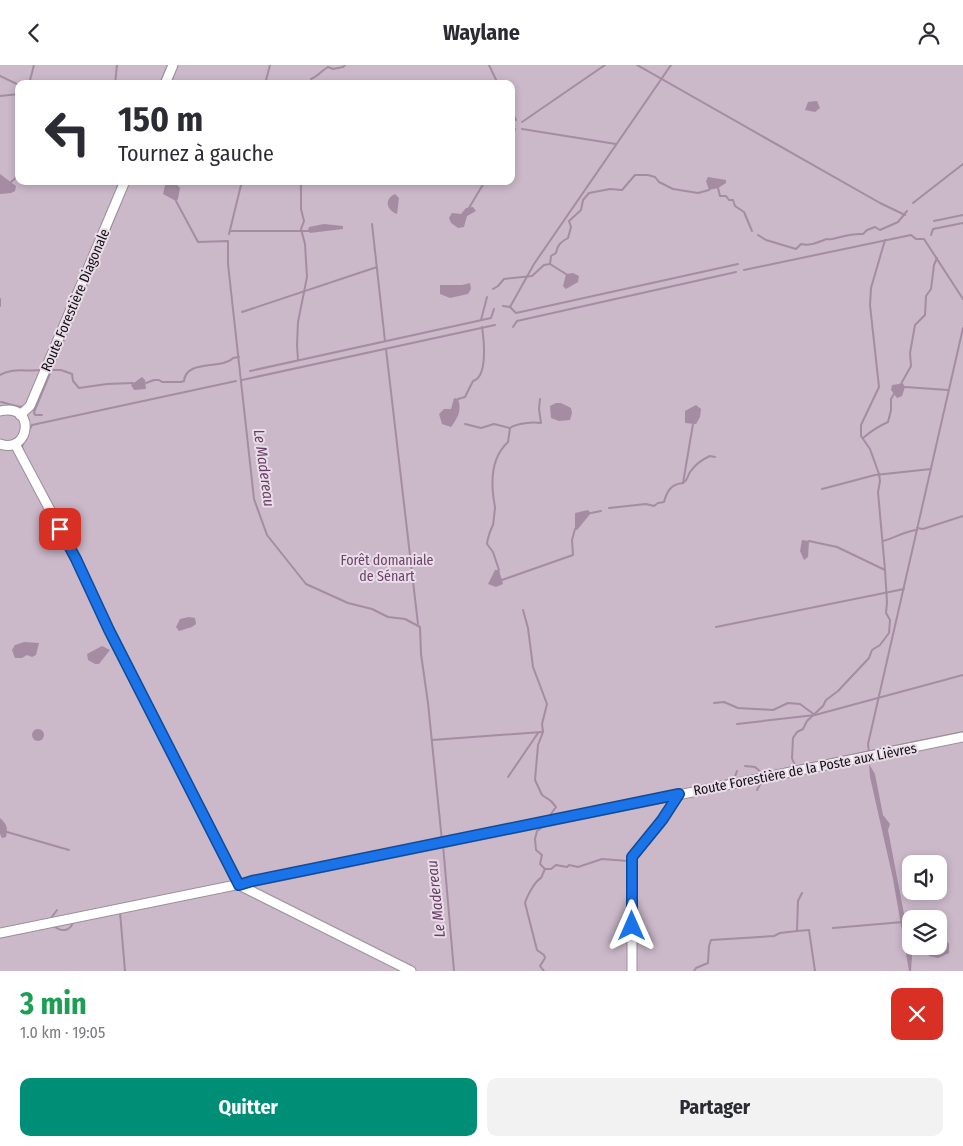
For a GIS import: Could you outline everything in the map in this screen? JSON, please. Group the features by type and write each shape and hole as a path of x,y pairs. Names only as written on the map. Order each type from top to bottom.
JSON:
{"street":[{"path":"167,80 173,65"},
{"name":"Route Forestière Diagonale","path":"20,415 30,406 123,185"},
{"path":"0,411 8,410 20,415 25,423 24,434 21,440 11,446 0,444"},
{"path":"15,444 76,559 109,630 239,885 411,971"},
{"name":"Route Forestière de la Poste aux Lièvres","path":"0,933 963,737"},
{"path":"632,971 632,857 662,820 679,794"}],"green space":[{"name":"Forêt domaniale de Sénart","path":"0,65 963,65 963,971 0,971"}],"shaded area":[{"path":"817,101 820,108 815,112 805,110 808,102"},
{"path":"0,174 16,186 15,191 0,194"},
{"path":"708,177 726,180 726,183 718,188 709,190 706,181"},
{"path":"165,185 178,185 180,188 176,201 163,194"},
{"path":"395,194 399,198 397,214 391,210 388,204 391,196"},
{"path":"473,207 476,211 467,216 464,227 458,228 451,223 449,218 452,213 461,214 466,208"},
{"path":"324,224 343,226 343,229 310,233 308,230 309,227"},
{"path":"573,273 579,276 578,282 566,289 563,286 566,274"},
{"path":"470,283 471,289 468,294 450,298 440,294 440,285"},
{"path":"142,377 145,380 146,389 134,390 131,385"},
{"path":"902,382 905,387 902,396 897,398 891,390 892,385"},
{"path":"454,398 458,399 459,410 451,427 442,424 439,414 444,409 451,409"},
{"path":"561,403 571,408 570,420 559,421 551,418 550,406"},
{"path":"696,405 701,409 700,417 696,424 685,423 685,411"},
{"path":"588,510 591,513 577,530 575,529 575,513"},
{"path":"802,540 809,541 808,557 804,560 800,551"},
{"path":"495,570 499,570 503,584 496,587 488,584"},
{"path":"195,618 196,624 179,631 176,627 180,619"},
{"path":"24,642 39,643 36,655 15,658 12,650 15,645"},
{"path":"102,646 110,650 99,664 88,660 87,654"},
{"path":"40,729 43,730 43,740 36,741 33,740 32,733 33,730"},
{"path":"869,764 875,774 883,815 890,824 888,830 903,910 902,931 893,879 870,777"},
{"path":"0,818 6,824 7,829 6,837 2,838 0,834"},
{"path":"947,942 949,944 949,953 947,954"},
{"path":"906,955 912,955 911,971 909,971"},
{"path":"928,955 945,955 938,958"}],"waterway":[{"path":"30,80 34,65"},
{"name":"Le Madereau","path":"115,80 117,65"},
{"path":"162,80 168,65"},
{"path":"266,80 270,65"},
{"path":"311,79 328,67 333,69 345,65"},
{"path":"489,65 496,80"},
{"path":"522,122 605,65"},
{"path":"637,65 880,203 905,215"},
{"path":"503,306 510,307 534,264 671,65"},
{"path":"0,76 15,83"},
{"path":"0,96 15,94"},
{"path":"522,129 616,144"},
{"path":"913,203 963,164"},
{"path":"493,289 504,279 532,276 544,265 550,264 551,256 556,253 560,244 568,238 571,227 569,221 581,210 583,200 589,193 610,189 622,190 635,175 655,177 659,182 673,189 698,193 709,190"},
{"path":"11,182 15,178"},
{"path":"229,234 241,185"},
{"path":"298,360 298,322 307,277 305,244 301,229 304,221 301,209 301,185"},
{"path":"469,208 483,185"},
{"path":"718,188 720,196 726,196 729,200 733,200 735,206 744,212 752,231"},
{"name":"Le Madereau","path":"176,201 198,242 228,241 228,264 254,499 267,535 306,584 348,603 372,609 388,617 405,619 420,627 421,654 442,841"},
{"path":"42,415 35,415 34,412 120,204"},
{"path":"758,235 766,240 796,249 801,244 863,234 875,227 880,230 898,222 907,211"},
{"path":"934,221 963,215"},
{"path":"931,235 933,229 963,223"},
{"path":"372,224 385,341"},
{"path":"230,231 309,231"},
{"path":"744,270 911,235 916,239 924,239 963,299"},
{"path":"795,766 792,758 793,738 797,732 803,729 807,721 823,706 826,700 838,691 869,658 872,650 880,645 889,633 890,620 886,613 885,570 878,492 880,481 870,449 861,436 861,425 879,387 870,305 871,288 885,240"},
{"path":"902,382 911,366 910,353 915,325 925,315 926,296 931,289 934,265 937,258"},
{"path":"550,264 566,274"},
{"path":"510,307 516,313 738,264"},
{"path":"242,312 377,267"},
{"path":"513,327 517,321 736,272"},
{"path":"481,320 487,297"},
{"path":"0,299 0,306"},
{"path":"250,371 491,318 494,309"},
{"path":"242,380 495,325"},
{"path":"458,399 465,397 473,381 481,373 484,357 482,327"},
{"path":"869,753 868,744 963,328"},
{"path":"386,349 418,624"},
{"path":"146,383 154,380 181,382 184,381 186,374 197,367 221,364 239,357"},
{"path":"0,375 15,370 42,370"},
{"path":"52,370 61,370 72,374 73,381 79,388 133,383"},
{"path":"29,430 32,425 236,381"},
{"path":"905,387 948,390"},
{"path":"863,438 888,422 891,399 894,394"},
{"path":"510,428 525,423 541,423 540,399"},
{"path":"1,402 20,407 24,406"},
{"path":"465,424 481,428 494,424 510,428 508,442 499,453 494,465 492,486 495,509 493,525 487,544 493,552 499,570"},
{"path":"609,508 646,504 654,506 664,502 670,489 675,485 683,483 693,424"},
{"path":"23,451 22,447 25,439"},
{"path":"683,483 687,480 692,469 699,463 710,456 715,457"},
{"path":"822,489 875,475 931,469"},
{"path":"591,513 601,511"},
{"path":"917,528 923,529 963,516"},
{"path":"502,580 573,555 572,540 575,529"},
{"path":"883,541 917,530"},
{"path":"809,541 837,547 885,570"},
{"path":"716,627 904,589"},
{"path":"523,610 528,628 533,667 547,704 542,724 543,732 538,745 535,780 542,795 556,807 548,818"},
{"path":"737,724 815,715 963,675"},
{"path":"714,703 724,702 738,708 773,710 788,703 800,704 815,715"},
{"path":"432,740 542,732"},
{"path":"769,772 963,732"},
{"path":"508,777 538,733"},
{"path":"745,766 755,767 763,774 765,773"},
{"path":"718,782 734,779 737,771"},
{"path":"757,790 762,781"},
{"path":"543,827 537,831 535,839 536,850 542,855 540,864 545,869 525,903 537,950 545,958 540,966 544,971"},
{"path":"7,832 69,850"},
{"path":"442,838 469,833"},
{"name":"Le Madereau","path":"443,845 454,971"},
{"path":"545,869 551,869 556,865 578,867 602,859 628,861"},
{"path":"802,893 798,901 797,931 809,930 815,971"},
{"path":"51,918 57,910"},
{"path":"120,912 125,971"},
{"path":"54,926 65,930 70,928 73,922"},
{"path":"833,928 902,922"},
{"path":"694,971 696,968 708,963 711,940 774,936 780,933 797,931"}],"route":[{"path":"60,529 109,630 239,885 679,794 653,833 632,857 632,926"}]}
